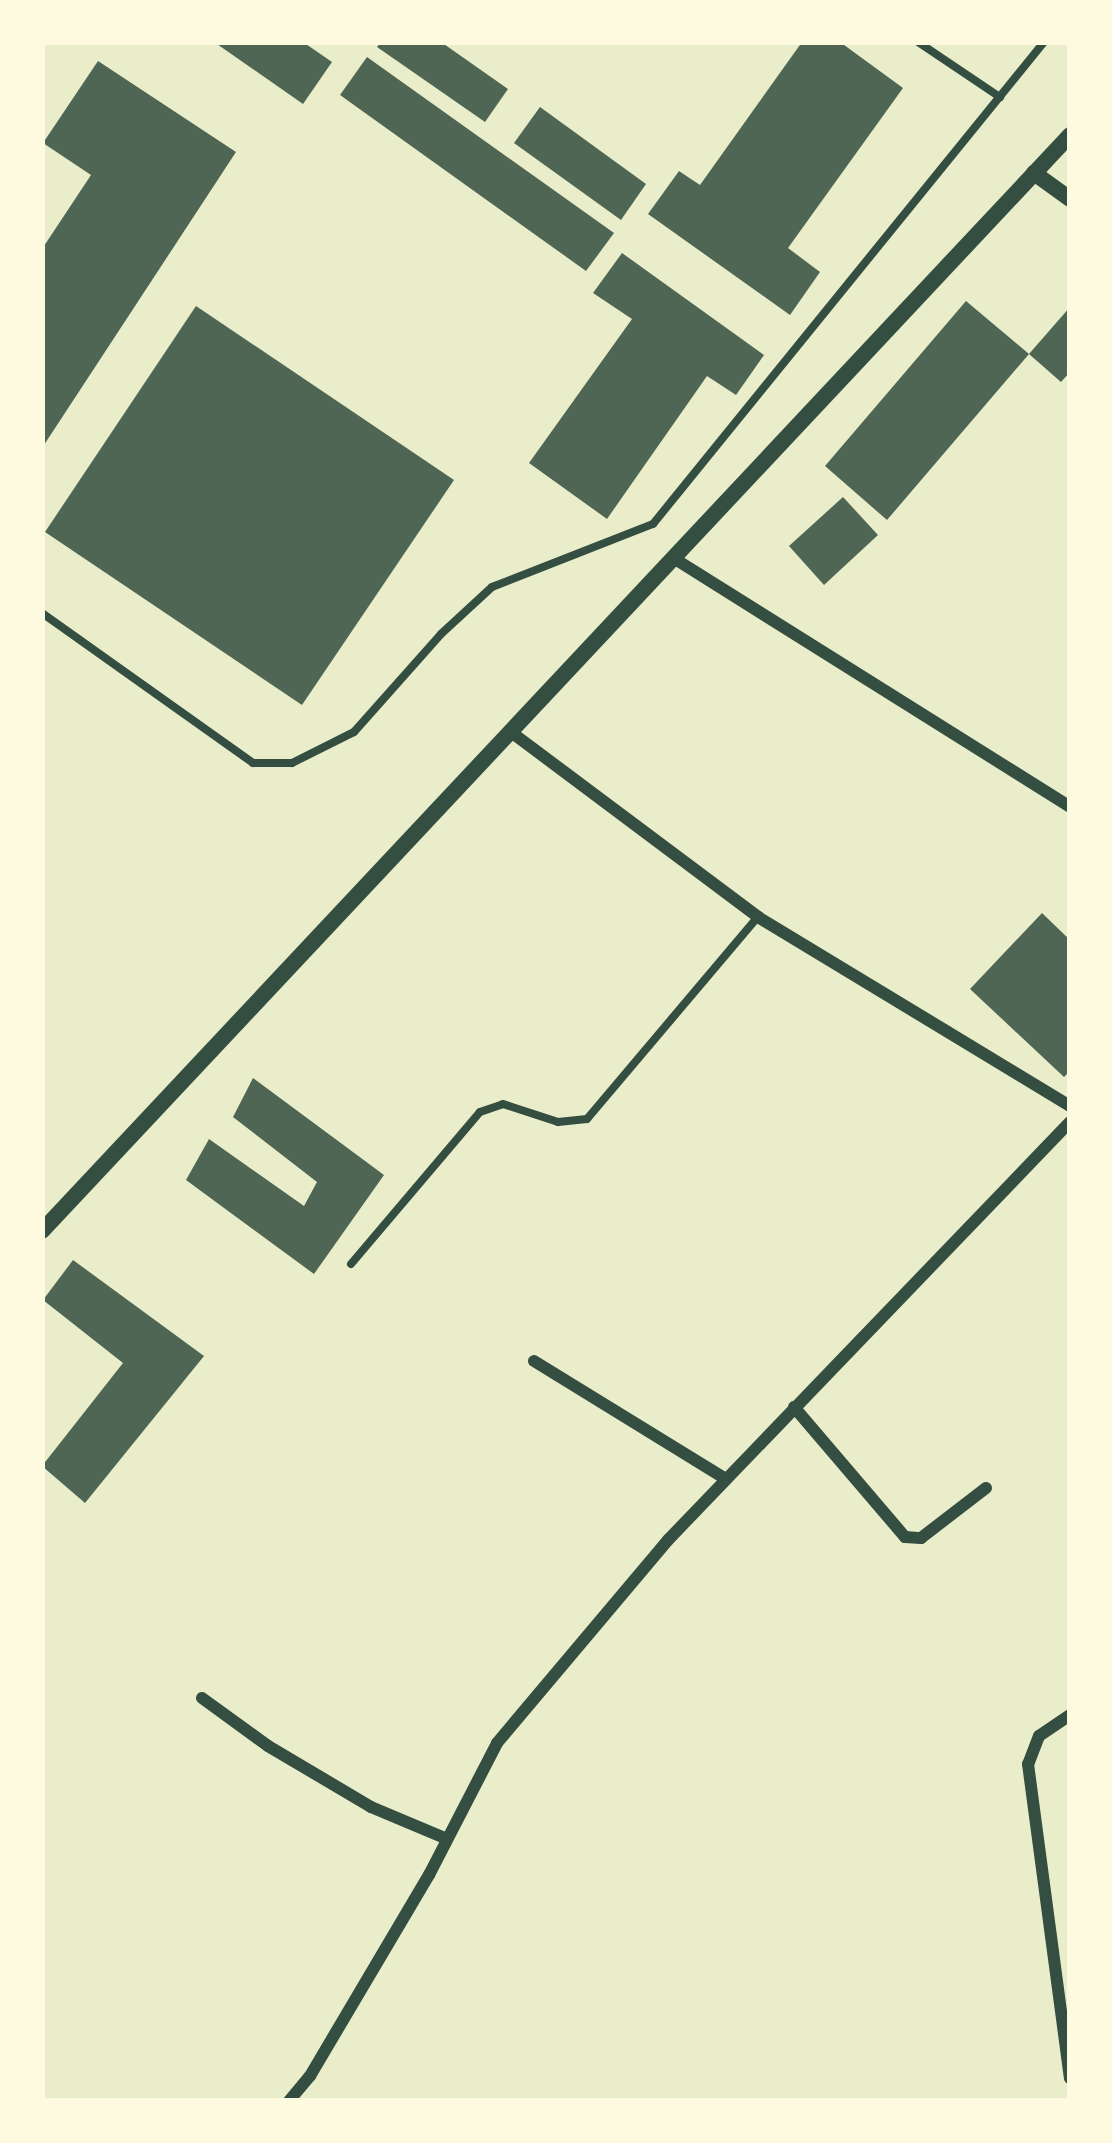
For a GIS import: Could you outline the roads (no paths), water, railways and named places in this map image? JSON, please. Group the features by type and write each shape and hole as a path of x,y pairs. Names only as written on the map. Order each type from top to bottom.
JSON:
{"street":[{"path":"42,1231 1070,135"},
{"path":"1034,173 1070,200"},
{"path":"675,559 1070,807"},
{"path":"511,732 758,917 1070,1106"},
{"path":"290,2101 310,2076 497,1743 595,1623 726,1479 1070,1122"},
{"path":"534,1361 726,1479"},
{"path":"794,1407 905,1537 921,1538 986,1488"},
{"path":"202,1698 268,1746 371,1807 447,1839"},
{"path":"1070,1715 1040,1736 1028,1764 1070,2078"}],"lane":[{"path":"918,42 1000,97"},
{"path":"42,613 253,763 292,763 354,733 441,634 492,587 653,524 1044,42"},
{"path":"351,1264 481,1112 503,1104 558,1122 587,1119 758,917"}]}
